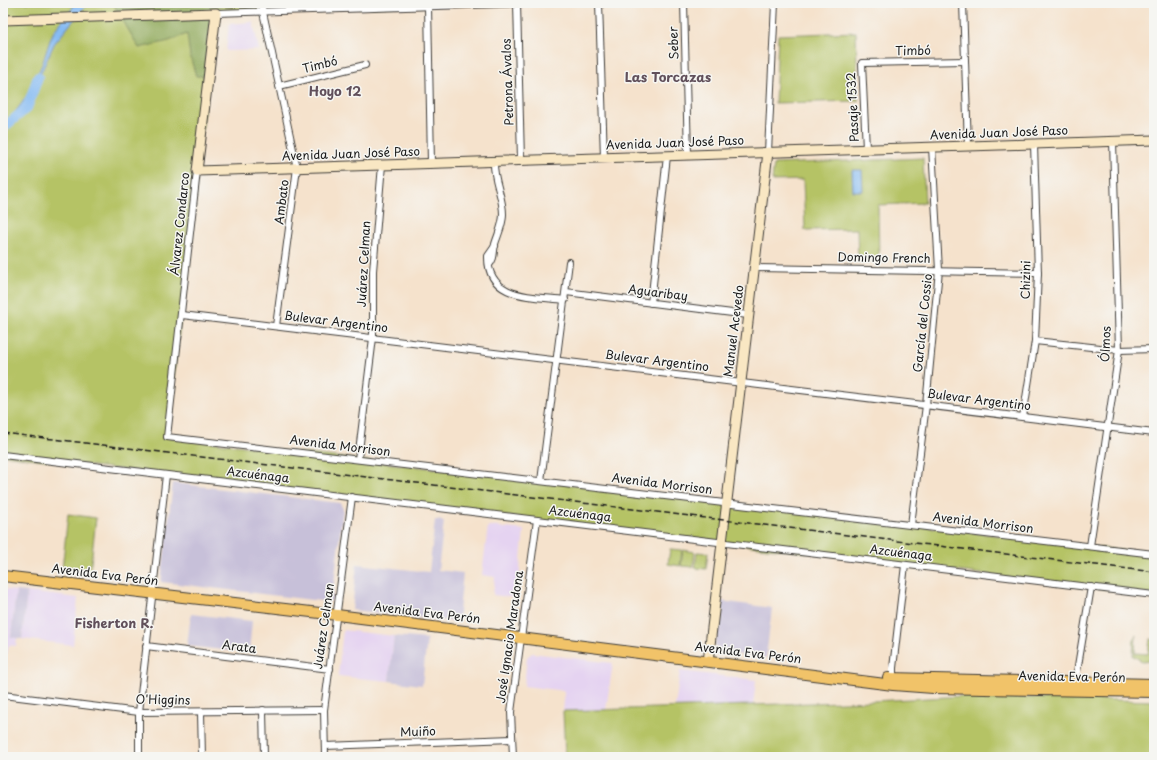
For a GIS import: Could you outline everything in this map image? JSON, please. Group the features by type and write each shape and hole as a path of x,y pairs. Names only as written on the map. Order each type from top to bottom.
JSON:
{"main road":[{"path":"3,20 216,13"},
{"name":"Álvarez Condarco","path":"197,171 216,13"},
{"name":"Avenida Juan José Paso","path":"197,171 1154,140"},
{"name":"Manuel Acevedo","path":"708,662 768,152"},
{"name":"Avenida Eva Perón","path":"3,576 337,615 847,678 893,681 1075,686 1154,692"},
{"name":"Avenida Eva Perón","path":"1075,686 1154,684"}],"street":[{"path":"262,3 262,11"},
{"name":"Petrona Ávalos","path":"517,3 521,160"},
{"path":"216,13 530,3"},
{"path":"599,3 604,158"},
{"name":"Seber","path":"684,3 688,155"},
{"name":"Manuel Acevedo","path":"768,152 775,3"},
{"path":"963,3 968,146"},
{"path":"1153,3 1154,25"},
{"path":"428,6 432,163"},
{"name":"Ambato","path":"262,11 297,168 276,326"},
{"name":"Timbó","path":"862,63 965,61"},
{"name":"Pasaje 1532","path":"862,63 866,149"},
{"name":"Timbó","path":"279,86 365,65"},
{"name":"Ólmos","path":"1090,546 1118,350 1114,141"},
{"name":"Chizini","path":"1023,417 1035,341 1038,273 1034,144"},
{"name":"García del Cossio","path":"911,525 926,405 939,270 932,147"},
{"path":"651,303 668,156"},
{"path":"494,161 494,176 503,212 503,218 495,246 488,253 491,275 506,291 564,300"},
{"name":"Juárez Celman","path":"358,459 373,338 373,271 382,165"},
{"name":"Álvarez Condarco","path":"167,437 182,315 197,171"},
{"path":"541,481 569,262"},
{"name":"Domingo French","path":"754,268 939,270 1038,273"},
{"name":"Aguaribay","path":"566,292 748,315"},
{"name":"Bulevar Argentino","path":"182,315 1154,433"},
{"path":"1035,341 1118,350 1154,348"},
{"name":"Avenida Morrison","path":"167,437 1154,554"},
{"name":"Azcuénaga","path":"3,455 1154,595"},
{"path":"139,757 139,712 166,475"},
{"name":"Juárez Celman","path":"325,757 324,710 352,498"},
{"name":"José Ignacio Maradona","path":"513,757 511,712 537,520"},
{"path":"893,681 905,565"},
{"path":"1075,686 1091,587"},
{"name":"Arata","path":"146,646 330,669"},
{"name":"O'Higgins","path":"3,696 139,712 324,710"},
{"path":"263,710 264,757"},
{"path":"201,712 202,757"},
{"name":"Muiño","path":"325,746 512,739"}],"shaded area":[{"path":"253,22 259,50 226,51 229,24"},
{"path":"173,483 340,503 343,509 332,600 329,602 161,582"},
{"path":"435,520 444,521 438,570 463,573 458,622 352,610 357,564 429,572"},
{"path":"488,526 524,530 517,598 493,595 495,577 482,575"},
{"path":"3,589 16,591 11,637 17,638 16,646 9,645 7,654 3,654"},
{"path":"16,591 27,592 22,639 11,637"},
{"path":"27,592 78,598 73,645 22,639"},
{"path":"721,601 772,608 766,658 720,652 715,645"},
{"path":"191,614 252,621 249,653 187,646"},
{"path":"343,630 394,636 389,681 338,676"},
{"path":"394,636 427,639 422,685 389,681"},
{"path":"532,653 613,663 606,709 563,711 565,691 524,686 527,657"},
{"path":"680,671 756,680 753,705 675,707"}],"green space":[{"path":"3,3 492,3 216,13 167,437 1154,554 1154,595 3,455"},
{"path":"118,3 243,3 213,7 205,76 196,76 190,56 187,34 169,41 139,48 114,5"},
{"path":"856,32 858,101 775,103 778,35"},
{"path":"923,158 925,203 878,205 879,261 858,262 857,229 805,230 803,180 772,181 774,164"},
{"path":"68,514 96,518 90,573 62,570"},
{"path":"670,549 682,550 680,566 668,564"},
{"path":"683,550 695,552 693,567 681,566"},
{"path":"697,552 708,553 706,569 695,568"},
{"path":"1136,635 1135,653 1148,654 1150,639 1154,640 1154,657 1151,660 1142,661 1133,656 1134,638"},
{"path":"964,696 1154,701 1154,757 565,757 563,711 874,701"}],"water":[{"path":"75,3 88,3 54,44 23,113 3,129 3,123 10,118 22,104 31,87 43,62 53,33"},
{"path":"852,170 862,170 863,191 853,191"}],"waterway":[{"path":"3,128 27,108 38,77"}],"railway":[{"path":"3,433 1154,572"}],"district":[{"name":"Las Torcazas","path":"668,77"},
{"name":"Hoyo 12","path":"335,91"},
{"name":"Fisherton R.","path":"114,623"}]}
